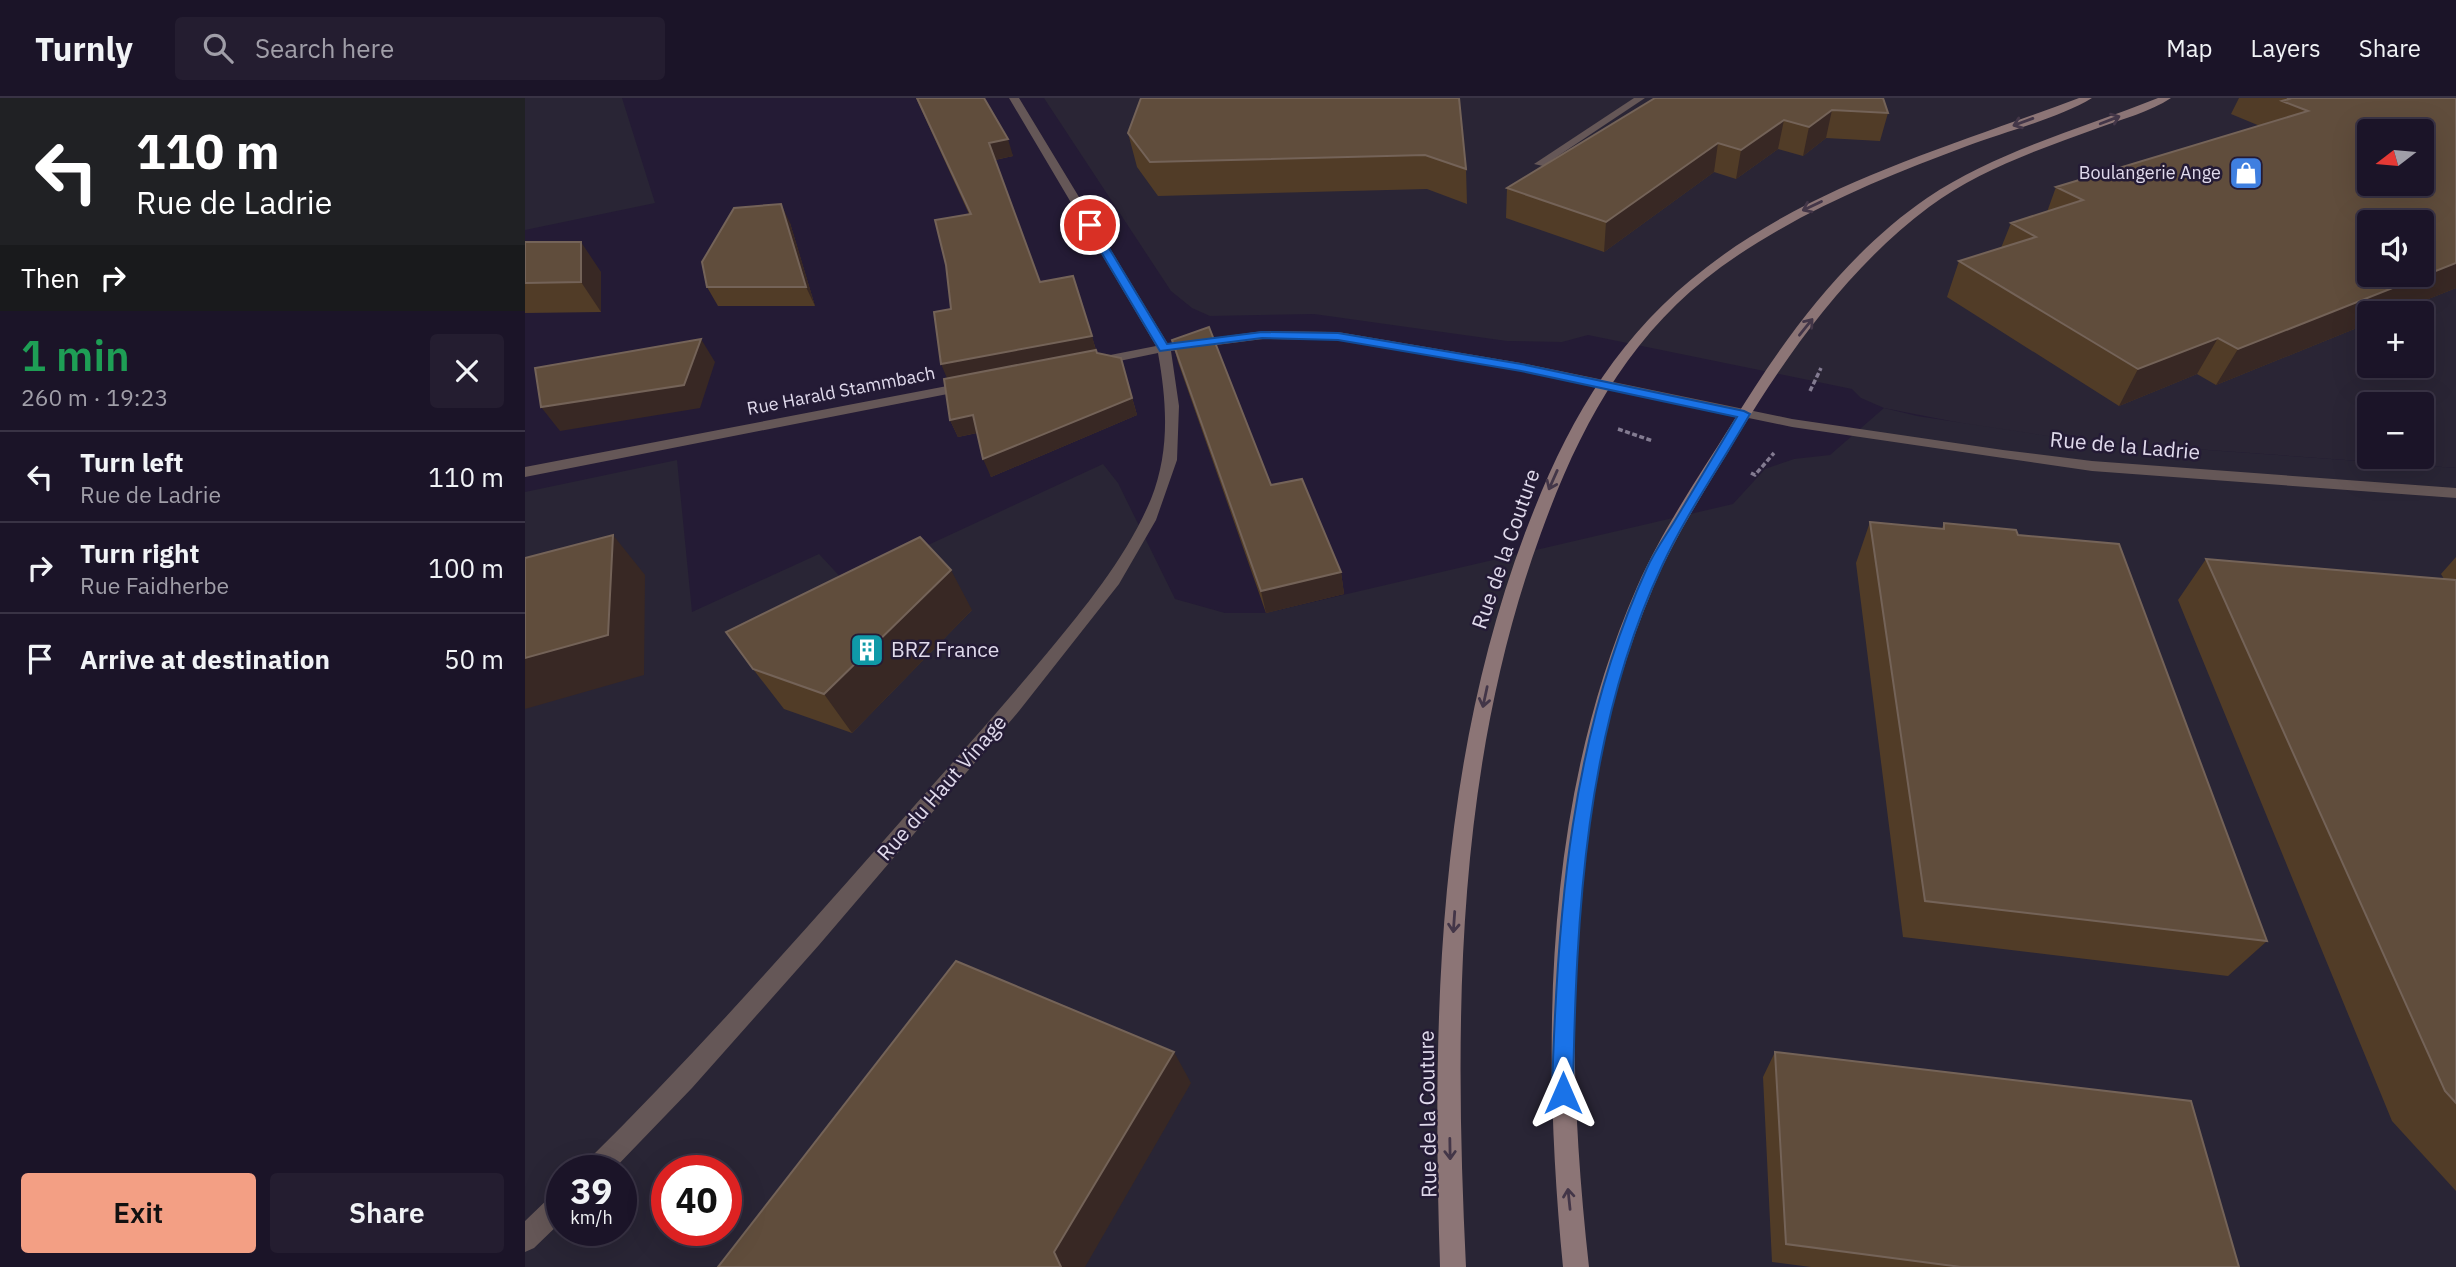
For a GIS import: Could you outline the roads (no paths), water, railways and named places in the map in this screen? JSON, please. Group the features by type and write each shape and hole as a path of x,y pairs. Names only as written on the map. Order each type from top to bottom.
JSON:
{"street":[{"path":"1014,98 1164,348 1077,365"},
{"path":"1539,164 1640,98"},
{"name":"Rue de la Couture","path":"1453,1267 1448,1072 1450,990 1454,912 1469,778 1494,657 1531,534 1559,467 1602,385 1643,332 1675,301 1713,268 1797,213 1909,164 2087,98"},
{"path":"1576,1267 1563,1118 1565,983 1575,862 1593,751 1620,650 1644,590 1671,536 1744,414 1800,334 1858,265 1930,202 1964,181 2166,98"},
{"name":"Rue de la Ladrie","path":"1164,348 1262,335 1312,334 1399,346 1792,423 2092,466 2456,493"},
{"name":"Rue du Haut Vinage","path":"610,1155 803,948 998,724 1115,580 1147,523 1168,467 1174,438 1174,414 1164,348"},
{"name":"Rue Harald Stammbach","path":"525,472 984,383"},
{"path":"525,1239 546,1219"}],"place":[{"name":"Boulangerie Ange","path":"2246,173"},
{"name":"BRZ France","path":"867,650"}]}
